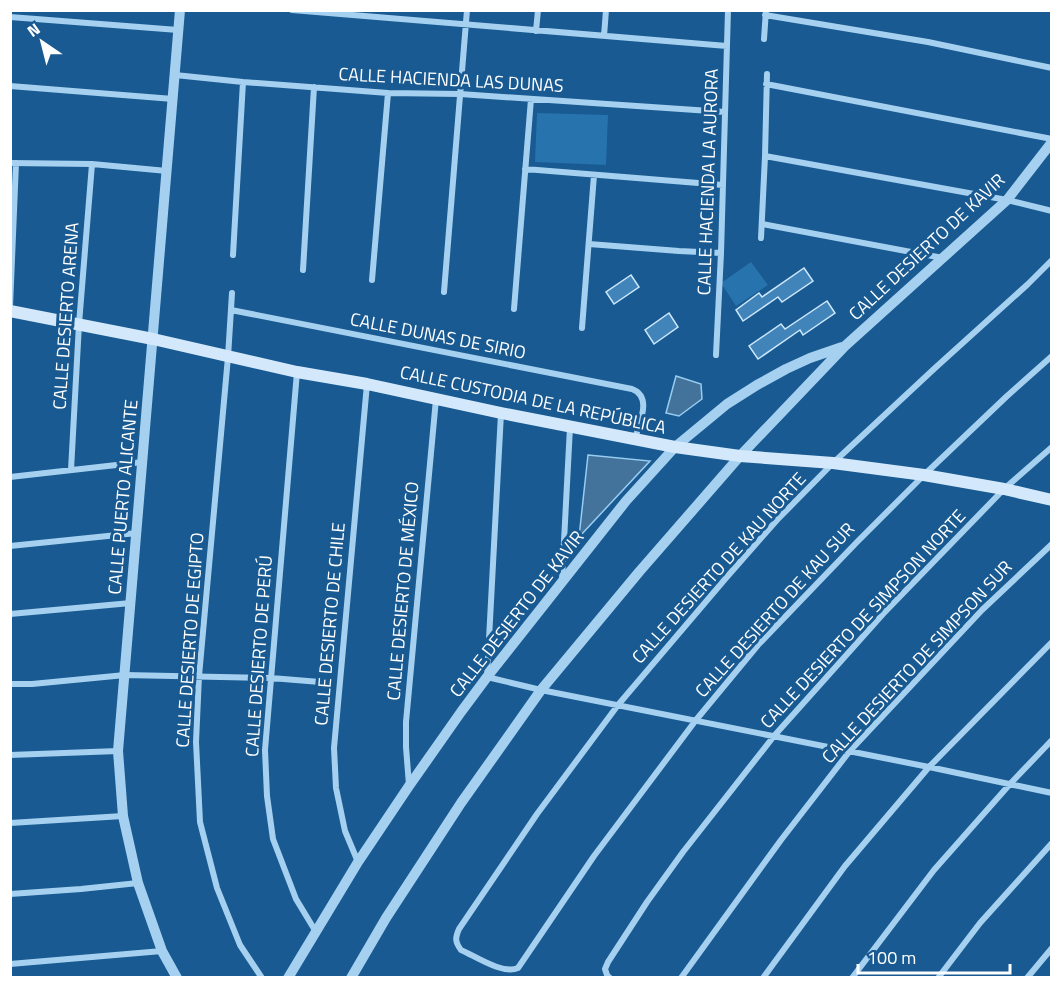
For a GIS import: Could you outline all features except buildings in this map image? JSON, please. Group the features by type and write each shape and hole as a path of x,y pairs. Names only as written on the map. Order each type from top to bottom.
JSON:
{"main road":[{"name":"CALLE CUSTODIA DE LA REPÚBLICA","path":"10,309 297,372 367,384 635,440 740,456 833,463 924,475 1052,500"}],"street":[{"name":"CALLE PUERTO ALICANTE","path":"177,978 162,951 138,883 123,816 118,751 180,10"},
{"path":"292,10 728,46"},
{"path":"444,292 467,10"},
{"path":"536,31 538,10"},
{"path":"604,36 606,10"},
{"name":"CALLE HACIENDA LA AURORA","path":"716,355 728,10"},
{"path":"764,39 766,13 928,42 1052,68"},
{"path":"10,16 178,30"},
{"path":"761,238 767,74"},
{"name":"CALLE HACIENDA LAS DUNAS","path":"175,75 388,93 460,94 725,112"},
{"path":"233,255 243,82"},
{"path":"766,84 1052,140"},
{"path":"10,86 173,99"},
{"path":"303,270 314,87"},
{"path":"372,280 388,93"},
{"path":"514,309 531,99"},
{"name":"CALLE DESIERTO DE KAVIR","path":"351,978 386,918 461,803 541,690 639,572 740,456 845,346 1007,200 1052,140"},
{"path":"765,156 1007,200 1052,211"},
{"path":"10,309 13,163 92,164 167,171"},
{"name":"CALLE DESIERTO ARENA","path":"71,470 92,164"},
{"path":"525,169 723,185"},
{"path":"582,328 594,175"},
{"path":"762,224 944,258"},
{"path":"589,244 721,253"},
{"name":"CALLE DESIERTO DE KAU NORTE","path":"512,971 503,970 461,950 456,938 459,930 537,814 618,705 777,520 833,463 1052,260"},
{"name":"CALLE DESIERTO DE EGIPTO","path":"232,293 199,676 196,742 200,822 217,888 240,945 262,978"},
{"name":"CALLE DUNAS DE SIRIO","path":"231,310 638,392 643,397 644,403 635,440"},
{"name":"CALLE DESIERTO DE KAVIR","path":"288,978 358,862 409,786 487,676 626,501 675,447 720,409 757,385 810,358 845,346"},
{"name":"CALLE DESIERTO DE KAU SUR","path":"512,971 522,963 594,856 696,720 758,645 924,475 1052,356"},
{"name":"CALLE DESIERTO DE PERÚ","path":"297,372 265,750 267,796 273,839 296,899 316,933"},
{"name":"CALLE DESIERTO DE CHILE","path":"358,862 345,831 336,788 334,748 367,384"},
{"name":"CALLE DESIERTO DE MÉXICO","path":"409,786 406,717 436,399"},
{"path":"501,413 487,676 541,690 929,767 1052,794"},
{"path":"562,580 570,427"},
{"name":"CALLE DESIERTO DE SIMPSON NORTE","path":"610,978 605,969 608,962 642,910 774,736 883,614 1004,489 1052,447"},
{"path":"10,477 143,462"},
{"path":"10,546 137,533"},
{"name":"CALLE DESIERTO DE SIMPSON SUR","path":"681,978 731,906 849,752 982,610 1052,544"},
{"path":"10,614 131,603"},
{"path":"763,978 845,866 929,767 1052,642"},
{"path":"10,684 125,675 271,678 320,682"},
{"path":"852,978 934,870 1052,740"},
{"path":"10,755 118,751"},
{"path":"10,823 123,816"},
{"path":"938,978 981,923 1052,843"},
{"path":"10,894 138,883"},
{"path":"1027,978 1052,948"},
{"path":"10,964 162,951"}],"shaded area":[{"path":"537,113 608,115 606,165 535,162"},
{"path":"751,262 768,285 736,306 721,283"},
{"path":"676,376 701,384 702,399 679,416 666,413"},
{"path":"588,455 650,461 579,537"}]}
